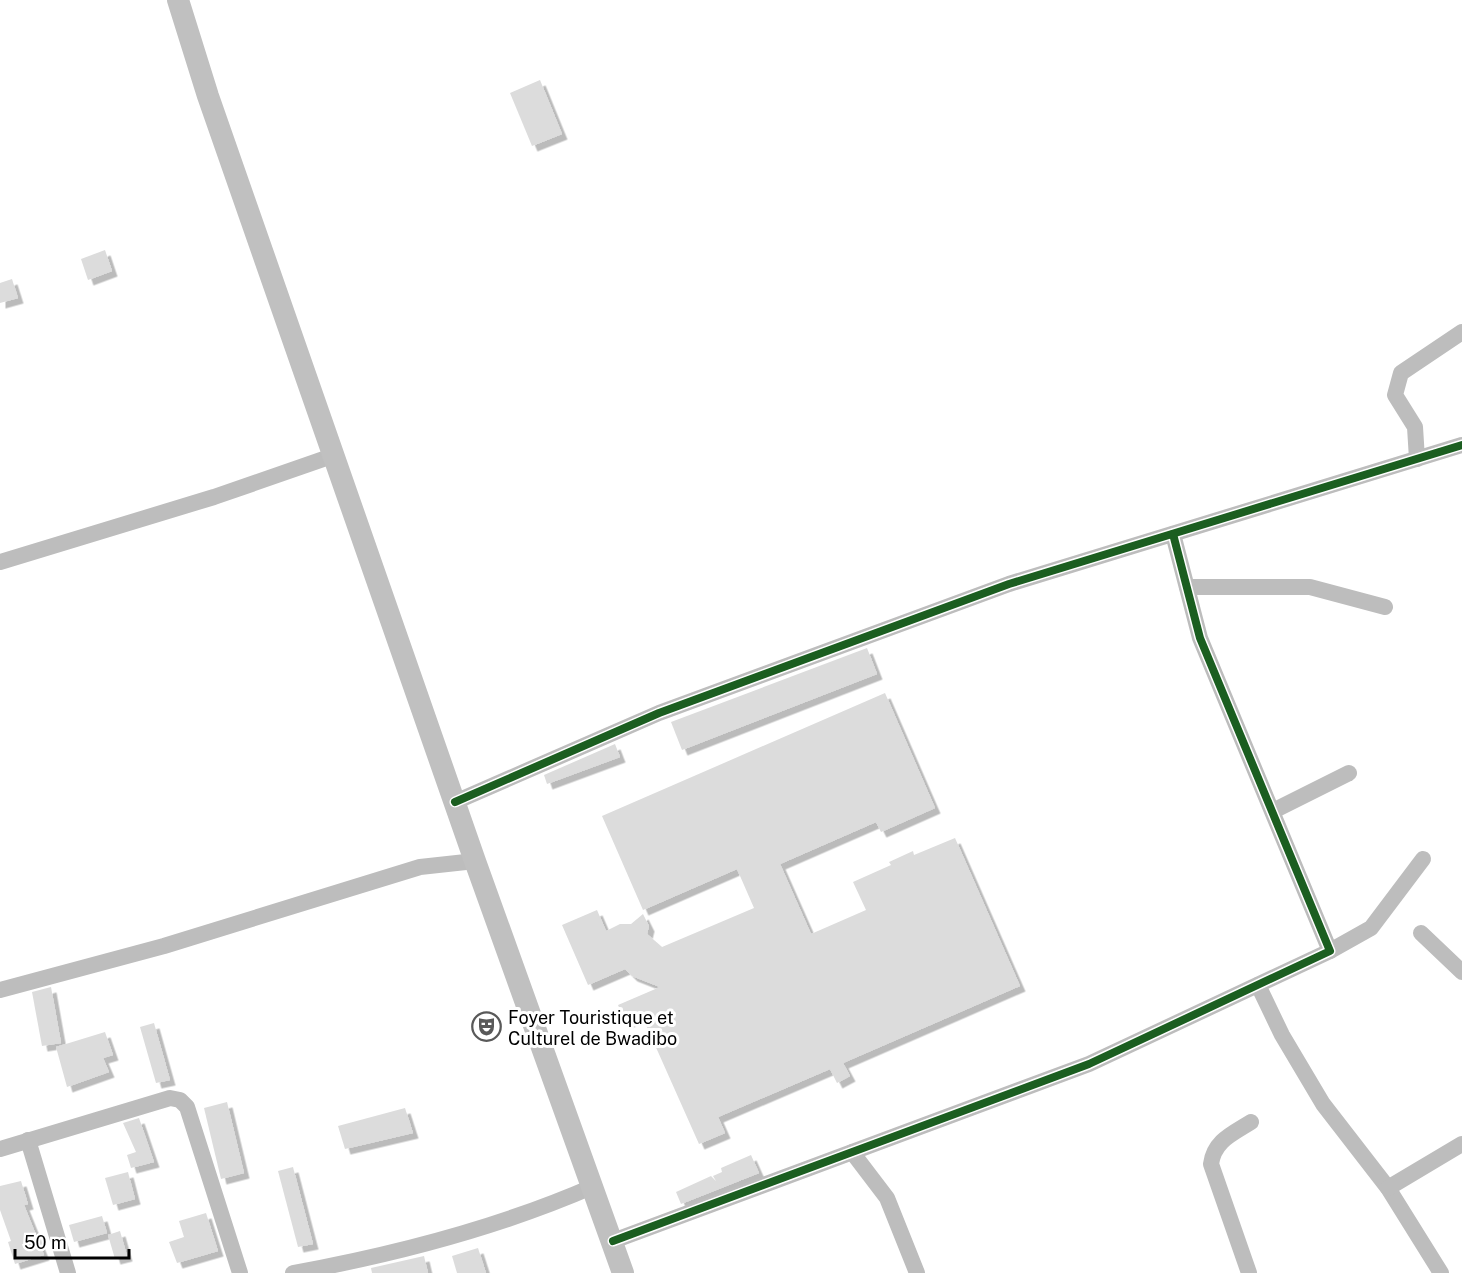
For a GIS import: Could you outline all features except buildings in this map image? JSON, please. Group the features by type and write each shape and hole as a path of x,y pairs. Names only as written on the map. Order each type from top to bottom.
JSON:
{"main road":[{"path":"177,0 208,96 475,861 594,1186 623,1273"}],"street":[{"path":"1417,459 1415,427 1395,395 1401,373 1462,332"},
{"path":"455,802 659,713 1009,584 1462,445"},
{"path":"0,562 214,497 334,455"},
{"path":"1173,534 1200,638 1274,811 1330,951"},
{"path":"1187,587 1310,587 1385,607"},
{"path":"1274,811 1349,773"},
{"path":"613,1241 1089,1064 1258,985 1330,951 1371,928 1423,859"},
{"path":"0,990 164,946 420,867 475,861"},
{"path":"1421,933 1462,972"},
{"path":"1258,985 1282,1035 1323,1104 1388,1188 1441,1273"},
{"path":"0,1149 170,1098 180,1100 187,1107 240,1273"},
{"path":"1249,1273 1211,1164 1213,1151 1222,1140 1251,1122"},
{"path":"28,1140 68,1273"},
{"path":"1388,1188 1462,1144"},
{"path":"852,1152 887,1198 916,1273"},
{"path":"293,1273 426,1244 492,1226 594,1186"}],"cycle path":[{"path":"455,802 659,713 1009,584 1462,445"},
{"path":"613,1241 1089,1064 1330,951 1200,638 1173,534"}],"place":[{"name":"Foyer Touristique et Culturel de Bwadibo","path":"487,1027"}]}
